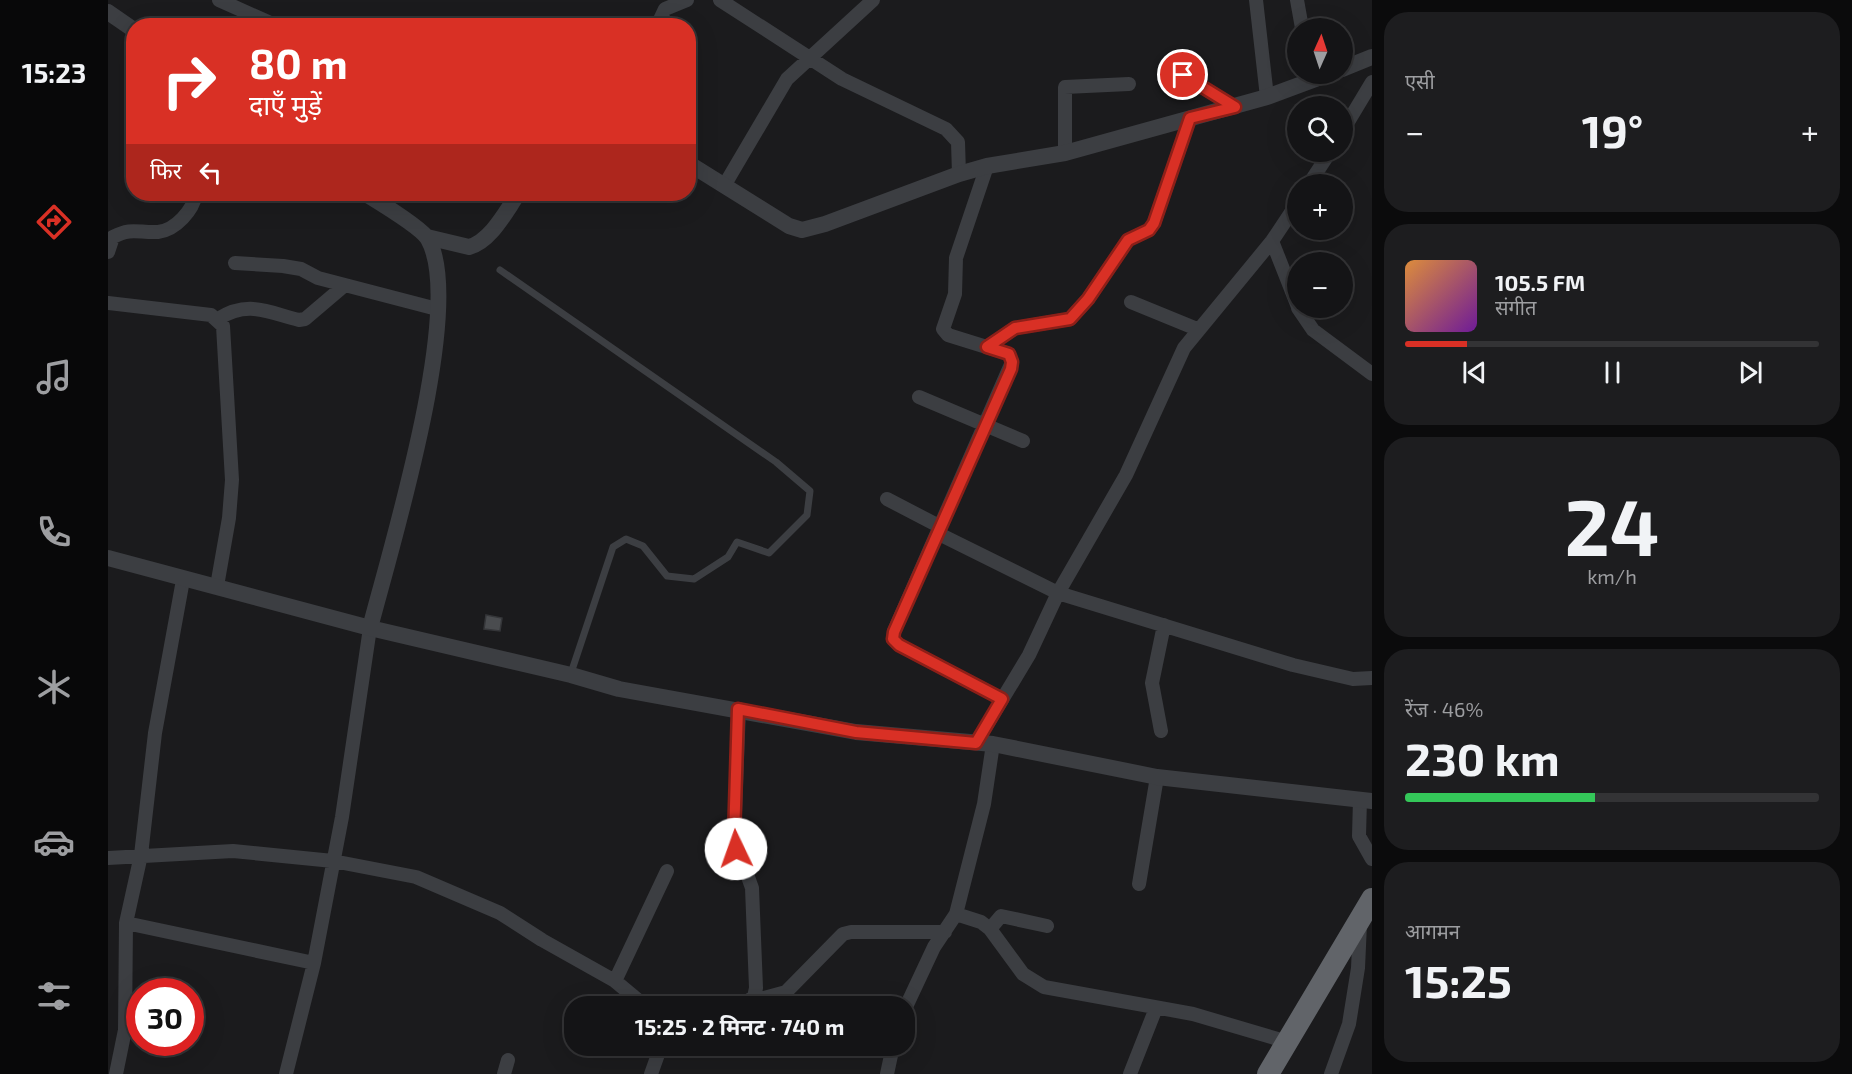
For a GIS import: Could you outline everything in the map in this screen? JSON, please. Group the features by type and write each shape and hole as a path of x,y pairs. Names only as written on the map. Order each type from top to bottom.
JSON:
{"highway":[{"path":"1268,1074 1372,899"}],"street":[{"path":"219,0 259,18"},
{"path":"661,18 665,9 687,0"},
{"path":"720,0 842,79 946,129 958,142 959,174"},
{"path":"724,186 777,94 788,80 873,0"},
{"path":"1256,0 1267,97"},
{"path":"1297,0 1300,18"},
{"path":"108,12 126,24"},
{"path":"1353,65 1372,57"},
{"path":"1166,65 1235,107"},
{"path":"1353,114 1372,82"},
{"path":"1065,153 1065,87 1129,84"},
{"path":"696,168 776,220 802,230 825,224 959,174 987,166 1065,153 1235,107 1267,97 1296,84"},
{"path":"987,347 1015,328 1070,319 1088,299 1128,240 1149,230 1154,223 1190,118"},
{"path":"987,166 956,258 954,294 943,329 948,335 1009,354 1012,362 939,534 894,632 893,639 899,645 1002,699"},
{"path":"108,252 113,237 128,230 159,232 166,229 187,214 193,201"},
{"path":"376,201 427,237 474,251 476,245 493,228 513,201"},
{"path":"911,996 934,946 956,914 968,875 984,804 985,743 1002,699 1029,655 1058,593 1126,475 1184,348 1197,329 1272,241 1287,218"},
{"path":"286,1074 314,963 333,861 370,628 431,383 439,280 434,252 427,237"},
{"path":"1272,241 1287,279"},
{"path":"235,263 301,269 318,278 437,309"},
{"path":"219,319 230,312 247,307 298,320 305,319 345,285"},
{"path":"1131,302 1197,329"},
{"path":"108,303 211,315 219,319 223,326 232,480 229,518 217,586"},
{"path":"1305,318 1313,330 1372,374"},
{"path":"919,397 1023,441"},
{"path":"887,499 937,525 939,534"},
{"path":"939,534 1058,593 1293,665 1353,679 1372,678"},
{"path":"108,558 183,580 217,586 370,628 619,688 856,732 985,743 1157,777 1366,800 1359,836 1372,859"},
{"path":"116,1074 125,1030 126,923 141,855 156,733 183,580"},
{"path":"1161,731 1152,683 1164,625"},
{"path":"738,709 734,838 752,888 756,988 753,996"},
{"path":"1139,884 1157,777"},
{"path":"108,858 233,851 333,861 416,877 500,913 542,940 615,981 633,996"},
{"path":"615,981 667,871"},
{"path":"956,914 981,922 990,929 1023,974 1044,987 1193,1014 1288,1042"},
{"path":"990,929 1001,916 1047,926"},
{"path":"1331,1074 1349,1024 1358,968 1360,919"},
{"path":"126,923 314,963"},
{"path":"773,996 786,993 843,934 851,932 945,932"},
{"path":"1130,1074 1156,1008"},
{"path":"651,1074 657,1056"},
{"path":"887,1074 891,1056"},
{"path":"504,1074 508,1060"}],"lane":[{"path":"500,270 776,462 810,491 807,515 769,554 737,542 728,557 694,579 667,576 643,546 626,539 613,547 571,675"}],"building":[{"path":"486,615 502,618 500,631 484,629"}],"route":[{"path":"736,849 734,838 738,709 856,732 976,743 1002,699 899,645 893,639 894,632 1011,369 1012,362 1009,354 987,347 1015,328 1070,319 1088,299 1128,240 1149,230 1154,223 1190,118 1235,107 1183,75"}]}
